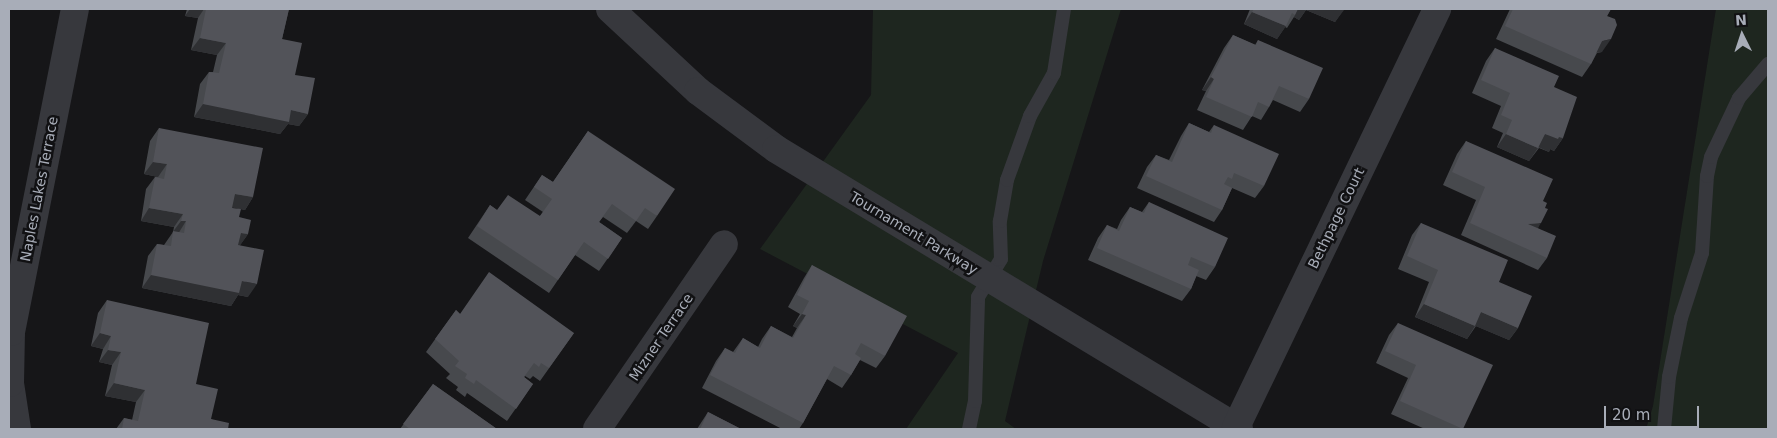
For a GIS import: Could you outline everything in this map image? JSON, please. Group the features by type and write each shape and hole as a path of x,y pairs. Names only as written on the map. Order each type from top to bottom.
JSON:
{"street":[{"name":"Naples Lakes Terrace","path":"17,429 10,383 11,332 75,9"},
{"name":"Tournament Parkway","path":"610,9 698,91 776,148 1237,428"},
{"name":"Bethpage Court","path":"1237,428 1437,9"},
{"name":"Mizner Terrace","path":"597,429 724,244"}],"lane":[{"path":"969,429 975,401 975,310 978,296 1001,259 1000,221 1007,180 1030,116 1054,73 1064,9"},
{"path":"1664,429 1669,377 1681,318 1702,253 1706,185 1712,157 1739,98 1768,64"}],"shaded area":[{"path":"873,9 1121,9 1043,261 1005,421 1016,429 906,429 958,353 760,249 871,95"},
{"path":"1716,9 1768,9 1768,429 1646,429 1653,406"}],"building":[{"path":"206,9 289,9 282,39 302,43 295,75 315,78 308,114 291,110 289,122 203,104 209,72 219,73 226,43 200,38"},
{"path":"1254,9 1298,9 1295,15 1292,13 1286,26 1252,12"},
{"path":"1513,9 1611,9 1607,16 1615,19 1617,25 1611,39 1602,41 1591,64 1505,26"},
{"path":"1233,35 1256,45 1258,40 1323,68 1309,99 1279,86 1269,107 1258,102 1252,117 1206,97 1214,79 1211,77"},
{"path":"1495,48 1559,76 1554,87 1577,97 1563,138 1559,137 1558,139 1545,134 1538,148 1506,134 1512,120 1501,115 1510,93 1481,80"},
{"path":"1189,123 1211,133 1214,125 1279,154 1264,186 1234,173 1232,179 1228,177 1224,184 1232,188 1222,210 1146,176 1156,155 1172,162"},
{"path":"159,128 263,148 253,197 235,194 232,208 241,209 239,217 251,220 248,234 241,233 238,245 264,250 257,284 242,281 239,293 151,275 157,244 171,246 173,231 184,233 186,221 181,221 183,214 149,208 155,177 164,179 167,164 153,162"},
{"path":"588,131 675,189 657,216 645,208 636,221 612,204 599,222 622,238 608,259 584,242 558,280 477,226 490,205 497,210 508,195 540,216 552,199 534,187 542,175 553,182"},
{"path":"1466,141 1553,179 1543,201 1547,203 1545,208 1548,209 1541,223 1528,224 1556,236 1547,258 1470,223 1485,187 1452,172"},
{"path":"1149,202 1228,238 1215,267 1191,257 1188,265 1199,270 1191,289 1097,248 1107,225 1119,231 1130,207 1144,213"},
{"path":"1421,223 1508,260 1499,282 1532,296 1518,328 1481,312 1475,326 1424,304 1438,270 1407,256"},
{"path":"812,265 907,316 885,356 861,343 855,354 861,358 851,375 834,366 803,423 710,375 725,348 735,353 743,338 760,348 771,326 793,338 806,315 802,314 809,301 797,295"},
{"path":"489,272 574,333 549,368 541,363 539,367 534,363 524,377 533,384 516,409 476,380 474,384 465,378 467,374 455,366 459,361 435,339 456,310 460,314"},
{"path":"107,300 209,323 196,384 218,389 211,419 229,423 228,429 122,429 124,418 138,421 145,390 114,383 121,352 108,350 111,336 100,333"},
{"path":"1398,323 1493,365 1463,429 1400,401 1416,365 1385,351"},
{"path":"433,384 497,429 410,429 403,424"},
{"path":"708,412 741,429 700,429"}]}
